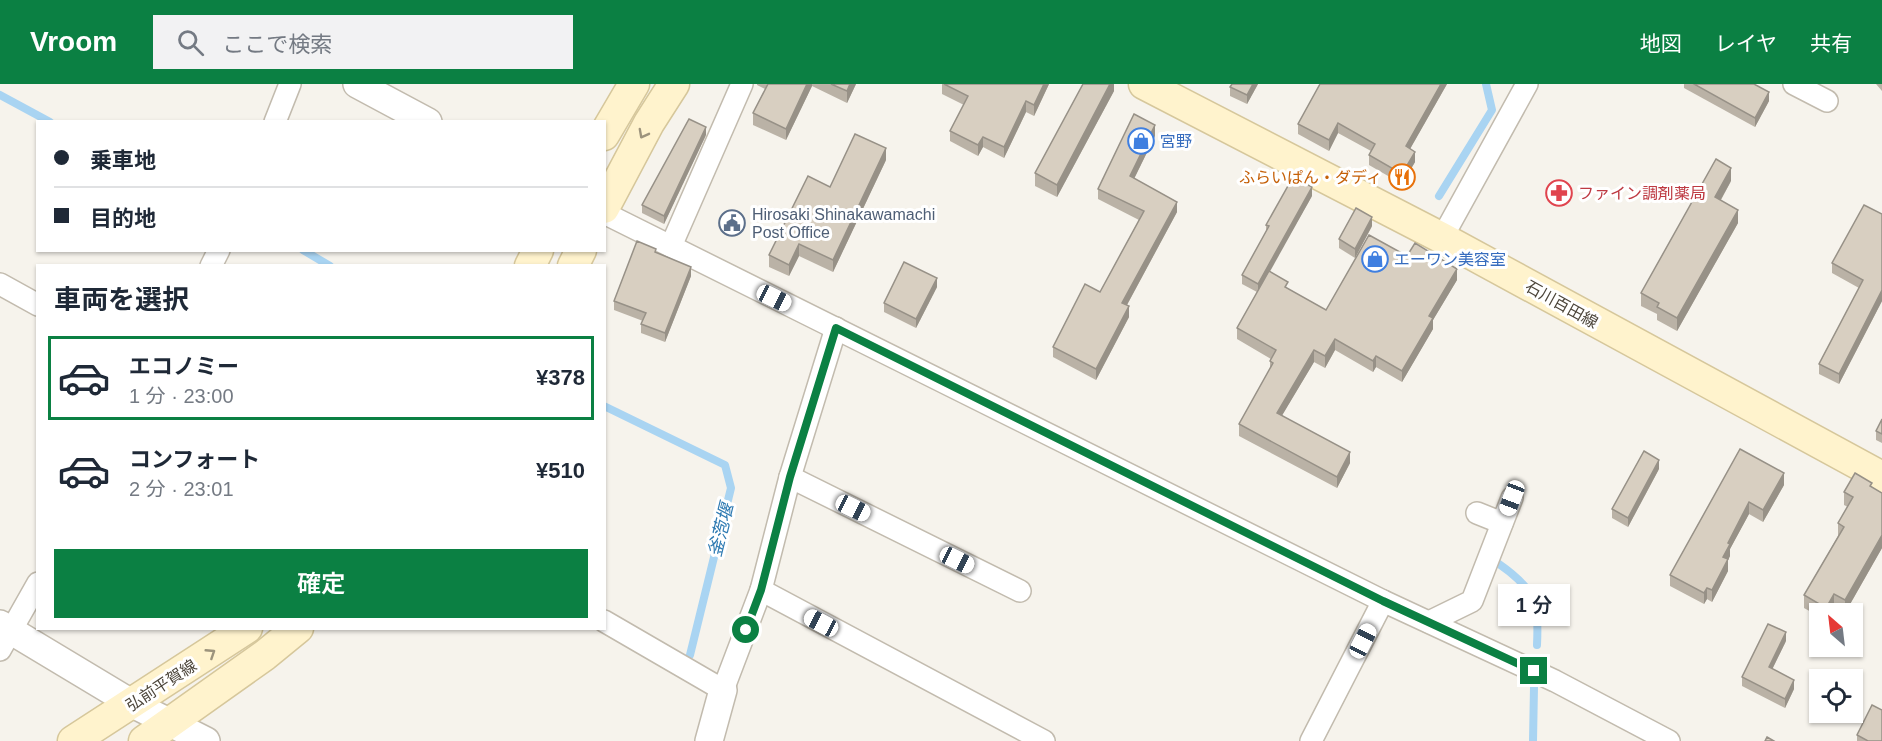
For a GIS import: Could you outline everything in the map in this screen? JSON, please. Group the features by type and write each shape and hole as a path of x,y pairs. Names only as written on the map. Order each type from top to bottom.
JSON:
{"main road":[{"path":"606,132 634,84"},
{"path":"606,204 649,123 674,84"},
{"name":"石川百田線","path":"1144,84 1442,238 1882,477"},
{"name":"弘前平賀線","path":"73,741 244,630"},
{"path":"144,741 295,630"}],"street":[{"path":"276,120 290,84"},
{"path":"357,84 424,120"},
{"path":"671,246 742,84"},
{"path":"1442,238 1527,84"},
{"path":"1794,84 1827,101"},
{"path":"606,214 1383,601 1555,681 1669,741"},
{"path":"0,284 36,303"},
{"path":"709,741 723,690 761,590 790,477 836,328"},
{"path":"790,477 1020,591"},
{"path":"1429,622 1472,602 1512,498"},
{"path":"1477,513 1502,523"},
{"path":"36,586 4,634 206,741"},
{"path":"761,590 1044,741"},
{"path":"1311,741 1383,601"},
{"path":"606,622 723,690"}],"building":[{"path":"768,84 807,84 786,129 753,113"},
{"path":"831,84 850,84 847,91"},
{"path":"944,84 1044,84 1034,105 1026,101 1004,147 983,137 978,145 950,131 968,96"},
{"path":"1083,84 1110,84 1057,185 1035,173"},
{"path":"1232,84 1253,84 1247,95 1230,87"},
{"path":"1320,84 1441,84 1406,146 1415,152 1402,174 1369,155 1375,144 1338,123 1329,140 1298,124"},
{"path":"1694,84 1754,84 1769,92 1755,118"},
{"path":"1134,114 1155,125 1130,176 1177,202 1122,303 1129,306 1096,369 1053,347 1085,284 1100,292 1144,211 1098,189"},
{"path":"689,119 706,127 664,216 642,205"},
{"path":"855,134 886,148 833,260 799,244 789,265 769,255 808,176 830,187"},
{"path":"1716,159 1731,168 1715,197 1738,210 1677,318 1657,307 1659,303 1641,293"},
{"path":"1293,177 1312,187 1258,284 1242,275"},
{"path":"1864,205 1882,214 1882,290 1839,374 1819,364 1863,280 1832,263"},
{"path":"1356,208 1372,217 1355,249 1339,239"},
{"path":"1369,235 1407,256 1415,243 1457,269 1429,316 1433,318 1402,371 1376,356 1373,361 1335,339 1325,356 1314,350 1277,413 1350,452 1337,477 1239,424 1273,363 1270,361 1276,350 1237,328 1269,271 1288,282 1285,287 1326,310"},
{"path":"637,241 656,249 655,252 691,267 665,333 641,324 646,313 614,301"},
{"path":"904,262 937,278 916,319 884,303"},
{"path":"1882,419 1882,434 1876,431"},
{"path":"1740,449 1784,473 1763,510 1749,502 1728,543 1730,544 1723,557 1728,559 1712,590 1707,588 1704,593 1670,575"},
{"path":"1644,451 1659,460 1628,518 1612,509"},
{"path":"1855,473 1872,483 1870,486 1882,493 1882,535 1845,600 1834,594 1829,603 1818,603 1804,595 1844,527 1838,523 1853,497 1844,492"},
{"path":"1768,624 1786,632 1769,667 1794,680 1785,699 1742,677"},
{"path":"1872,705 1882,710 1882,741 1868,741 1857,735"}],"waterway":[{"path":"1439,196 1492,110 1486,84"},
{"name":"釜萢堰","path":"0,95 46,120"},
{"name":"釜萢堰","path":"306,252 327,264"},
{"name":"釜萢堰","path":"606,407 725,465 731,488 690,655"},
{"path":"1499,564 1520,581 1532,598 1537,618 1537,645"},
{"path":"1533,741 1534,687"}],"place":[{"name":"宮野","path":"1141,141"},
{"name":"ふらいぱん・ダディ","path":"1402,177"},
{"name":"ファイン調剤薬局","path":"1559,193"},
{"name":"Hirosaki Shinakawamachi Post Office","path":"732,223"},
{"name":"エーワン美容室","path":"1375,259"}],"route":[{"path":"746,630 761,590 790,477 836,328 1383,601 1534,671"}]}
